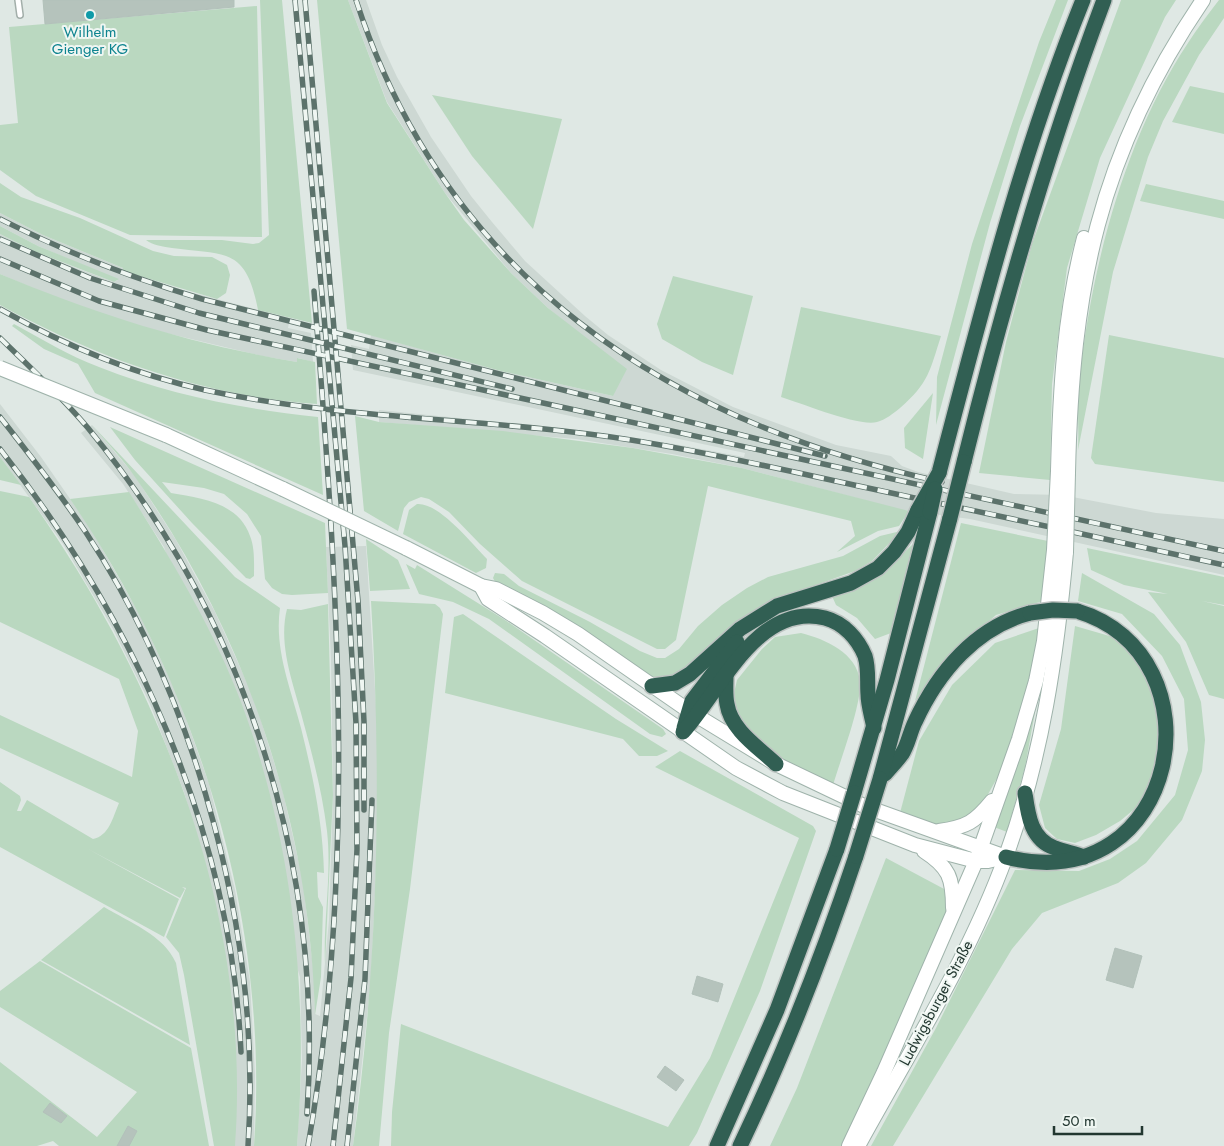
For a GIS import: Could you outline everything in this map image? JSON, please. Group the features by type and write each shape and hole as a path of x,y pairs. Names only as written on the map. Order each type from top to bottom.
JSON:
{"highway":[{"path":"717,1146 777,1010 837,849 874,728 924,511 939,473 984,299 1018,182 1047,96 1083,0"},
{"path":"740,1146 798,1015 829,936 856,856 880,779 1002,314 1039,189 1104,0"},
{"path":"652,686 675,683 690,674 740,629 777,606 851,583 878,568 894,552 924,511"},
{"path":"880,779 903,753 915,722 928,698 960,655 978,638 996,625 1030,613 1053,610 1077,611 1100,617 1120,626 1139,640 1155,658 1173,696 1179,743 1168,785 1147,817 1116,843 1067,862 1040,863 1006,857"},
{"path":"683,732 693,713 726,676 748,647 774,624 803,616 830,619 852,634 865,658 868,676 868,695 874,728"},
{"path":"693,713 697,694 759,617"},
{"path":"726,676 727,704 733,721 738,729 776,764"},
{"path":"1025,793 1030,821 1039,837 1053,848 1070,850 1084,857"},
{"path":"709,1146 724,1130"}],"main road":[{"path":"1063,472 1060,385 1067,321 1078,260 1092,210 1117,140 1141,87 1192,0"},
{"path":"1060,551 1063,472 1076,335 1097,222 1123,146 1146,93 1171,48 1203,0"},
{"path":"0,368 166,435 283,489 481,586 496,589 543,613 586,639 693,713 776,764 864,806 1006,857"},
{"name":"Ludwigsburger Straße","path":"849,1146 884,1072 976,861 1001,792 1036,681 1060,551"},
{"name":"Ludwigsburger Straße","path":"858,1146 970,940 1006,857 1038,745 1057,644 1060,551"},
{"path":"481,586 488,600 736,768 782,793 915,845 976,861 988,861 1006,857"},
{"path":"938,831 971,823 1001,792"},
{"path":"915,845 938,860 947,870 953,891 953,913"}],"lane":[{"path":"18,0 20,15"}],"shaded area":[{"path":"348,0 366,0 382,45 397,77 431,137 471,196 492,222 525,261 585,316 608,335 661,370 733,407 836,445 891,456 902,466 918,472 1014,494 1062,495 1156,513 1224,519 1224,575 970,519 902,510 742,468 672,454 576,439 379,422 379,410 577,430 674,444 744,457 745,453 353,370 351,345 369,349 371,335 501,371 613,396 596,347 548,308 511,273 445,193 387,102"},
{"path":"0,213 43,235 123,268 123,271 186,291 290,318 288,328 311,333 313,362 298,358 297,362 262,356 145,328 65,302 0,274 0,234 36,252 76,268 114,282 118,280 38,246 0,226"},
{"path":"0,404 41,457 91,529 141,617 178,696 209,784 235,890 250,982 255,1075 254,1146 235,1146 236,1075 229,986 213,894 184,792 150,704 113,629 63,544 0,457"},
{"path":"92,425 135,476 176,540 215,612 254,698 282,788 303,881 314,976 315,1014 320,1016 329,920 333,795 331,660 326,547 366,546 377,722 377,851 371,980 353,1146 297,1146 302,1059 300,977 164,547 123,484 81,433"}],"green space":[{"path":"260,0 282,0 312,323 258,310 247,275 240,265 231,258 220,254 162,246 146,240 222,240 253,244 259,243 269,235"},
{"path":"317,0 348,0 387,103 464,220 511,273 548,308 627,369 613,396 501,371 347,329"},
{"path":"1056,0 1068,0 1020,126 990,223 936,425 937,377 972,244 1039,42"},
{"path":"1121,0 1176,0 1165,17 1100,158 1067,268 1052,384 1050,480 979,473 1006,342 1032,244"},
{"path":"1219,0 1224,0 1224,18 1199,55 1163,121 1148,157 1113,272 1078,450 1078,393 1084,342 1101,252 1114,208 1128,164 1165,81 1191,38"},
{"path":"257,6 262,237 130,235 36,196 0,170 0,125 18,123 9,27"},
{"path":"1190,86 1224,93 1224,134 1172,122"},
{"path":"432,95 562,119 533,229 472,156"},
{"path":"0,183 21,197 80,218 153,251 174,256 212,257 227,265 230,275 226,293 217,299 123,271 123,268 43,235 0,213"},
{"path":"1146,184 1224,201 1224,219 1140,201"},
{"path":"0,226 38,246 119,279 114,282 36,252 0,234"},
{"path":"0,274 73,303 146,327 258,355 297,362 297,358 315,362 317,404 275,400 234,393 153,372 114,358 75,342 0,305"},
{"path":"673,276 753,296 733,375 702,362 662,339 657,324"},
{"path":"801,307 941,336 931,367 923,383 900,408 886,418 869,423 830,414 781,397"},
{"path":"14,324 88,363 152,386 234,405 318,417 323,495 95,393 78,364 44,349 12,326"},
{"path":"1109,335 1224,358 1224,482 1095,464 1091,458"},
{"path":"933,393 923,459 905,448 904,428"},
{"path":"355,416 379,422 503,431 633,448 742,468 909,511 899,526 878,531 837,552 855,536 851,521 708,486 676,640 665,649 657,649 522,581 480,544 449,512 429,499 421,497 409,502 404,508 398,531 364,511"},
{"path":"92,425 235,577 280,608 279,639 281,654 310,764 322,836 324,873 317,872 318,897 323,907 321,977 315,1015 310,943 300,872 285,802 265,732 239,665 209,600 174,537 130,470"},
{"path":"110,427 325,523 328,593 292,595 282,594 272,588 265,579 261,536 247,514 224,494 204,488 162,482 171,493 206,500 228,509 245,525 252,541 254,576 250,579 246,578 192,523 135,460"},
{"path":"0,457 21,485 0,480"},
{"path":"0,491 29,497 76,569 119,645 157,723 188,804 212,888 229,973 236,1059 235,1146 214,1146 179,953 166,937 186,888 182,887 185,889 180,898 88,849 179,899 164,937 0,847 0,782 20,796 21,800 17,811 21,811 27,800 93,839 107,830 119,803 0,748 0,715 132,777 138,731 119,679 0,622"},
{"path":"129,492 176,568 218,647 241,702 274,810 285,865 299,977 301,1033 297,1146 254,1146 256,1061 250,976 237,891 216,808 189,726 155,647 115,571 70,499"},
{"path":"417,504 426,505 455,525 487,559 486,568 476,573 403,534 409,510"},
{"path":"961,523 1048,541 1043,601 996,615 947,658 915,701"},
{"path":"901,531 872,561 855,571 774,600 759,608 676,676 661,679 652,677 497,585 493,578 495,573 504,574 519,586 590,622 640,651 657,658 665,658 679,649 698,626 722,605 747,588 768,577 843,556 880,536"},
{"path":"366,539 398,560 410,589 370,591"},
{"path":"913,544 914,548 891,633 875,639 857,618 836,605 832,596 891,565"},
{"path":"1087,548 1224,577 1224,605 1202,601 1224,606 1224,699 1209,695 1186,642 1148,592 1168,594 1124,585 1091,570"},
{"path":"406,564 415,569 417,565 505,620 663,729 666,734 662,737 650,734 489,619 453,602 419,594"},
{"path":"1082,573 1154,614 1180,645 1201,702 1205,740 1202,771 1182,820 1146,863 1118,883 1042,913 1012,949 893,1146 871,1146 936,1028 1015,870 1079,871 1110,859 1137,841 1175,795 1188,750 1184,699 1162,656 1122,614 1078,601"},
{"path":"371,601 435,604 443,614 410,889 389,1033 379,1146 353,1146 368,1010 376,874 376,737"},
{"path":"328,604 333,795 325,964 329,865 327,831 318,779 289,669 284,639 287,609 301,610"},
{"path":"463,614 616,719 668,751 657,756 639,756 623,739 445,693 454,617"},
{"path":"1075,626 1113,637 1140,656 1169,728 1149,797 1120,821 1096,835 1075,843 1057,839 1045,828 1039,805 1061,729"},
{"path":"1042,627 1038,653 1001,771 977,814 942,827 900,813 919,741 952,685 995,643"},
{"path":"801,633 820,639 838,649 846,655 858,671 860,691 858,704 833,785 783,762 742,727 732,702 737,680 762,649 775,637"},
{"path":"1042,674 1025,767 1007,832 994,827"},
{"path":"680,751 813,826 816,831 760,991 697,1133 689,1146 391,1146 392,1112 401,1024 668,1127 710,1058 799,838 655,767"},
{"path":"886,858 946,890 946,914 843,1146 770,1146 797,1088"},
{"path":"104,907 145,930 155,937 170,953 176,963 190,1045 41,960"},
{"path":"40,961 191,1048 209,1146 59,1146 53,1141 37,1146 0,1146 0,1062 97,1137 137,1092 0,1007 0,991"}],"building":[{"name":"Wilhelm Gienger KG","path":"43,0 234,0 234,7 45,24"},
{"path":"1115,948 1142,956 1133,988 1106,980"},
{"path":"697,976 723,984 718,1002 692,994"},
{"path":"665,1066 684,1080 676,1091 657,1077"},
{"path":"50,1103 67,1116 61,1123 43,1112"},
{"path":"128,1126 137,1131 129,1146 117,1146"}],"railway":[{"path":"295,0 345,546 356,723 357,849 351,978 333,1146"},
{"path":"305,0 358,601 364,722 364,810"},
{"path":"356,0 396,98 447,184 508,259 580,323 659,376 747,420 842,455 942,482"},
{"path":"0,219 99,264 202,299 825,456"},
{"path":"0,239 90,278 199,313 512,389"},
{"path":"0,259 99,301 207,330 1224,551"},
{"path":"308,1146 324,1040 333,933 338,826 335,612 330,505 314,291"},
{"path":"0,309 49,335 125,367 205,390 311,407 525,427 631,440 715,455 1224,565"},
{"path":"0,338 78,416 144,503 192,582 232,664 263,750 287,838 302,929 309,1021 307,1114"},
{"path":"0,417 75,516 125,599 161,671 190,747 214,826 233,906 244,987 250,1068 248,1146"},
{"path":"0,449 49,515 93,585 133,657 167,732 196,809 218,889 233,970 241,1052"},
{"path":"347,1146 365,979 372,800"}],"place":[{"name":"Wilhelm Gienger KG","path":"90,15"}]}
